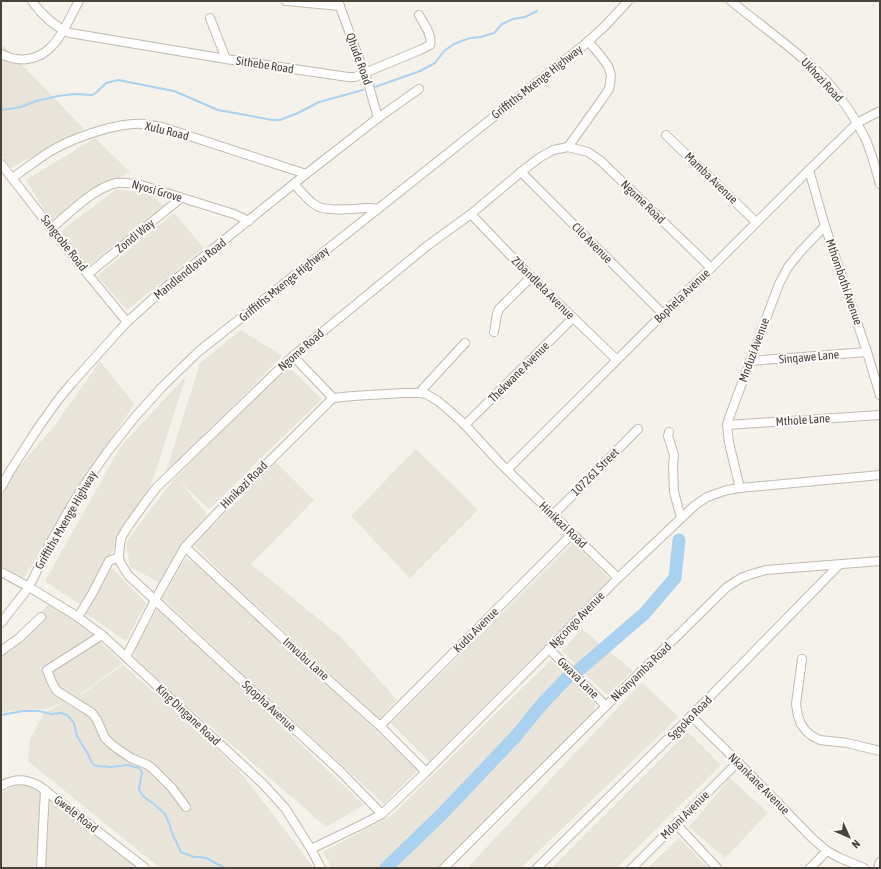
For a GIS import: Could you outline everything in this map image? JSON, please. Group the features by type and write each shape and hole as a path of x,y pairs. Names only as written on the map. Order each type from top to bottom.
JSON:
{"street":[{"path":"32,1 37,8 63,30"},
{"path":"1,54 18,60 34,58 51,47 63,30 79,1"},
{"path":"286,1 339,4"},
{"name":"Griffiths Mxenge Highway","path":"1,622 29,587 53,538 87,481 130,423 162,387 198,352 588,41 605,26 628,1"},
{"name":"Ukhozi Road","path":"731,1 795,52 819,73 834,90 846,105 866,141 880,184"},
{"name":"Qhude Road","path":"339,4 373,98 378,118"},
{"name":"Sithebe Road","path":"63,30 76,34 226,59 340,77 355,77 420,50 430,44 430,36 419,15"},
{"path":"210,18 226,59"},
{"path":"568,147 603,98 610,84 611,75 608,66 588,41"},
{"name":"Mandlendlovu Road","path":"1,488 32,437 58,400 127,322 167,286 306,174 378,118 419,89"},
{"name":"Bophela Avenue","path":"507,470 857,123 880,111"},
{"name":"Xulu Road","path":"12,178 57,147 106,129 143,124 162,128 306,174"},
{"name":"Mamba Avenue","path":"666,135 756,222"},
{"name":"Ngome Road","path":"119,557 121,538 133,518 156,487 293,356 427,246 471,214 539,158 553,150 568,147 588,152 601,161 711,268"},
{"name":"Sangcobe Road","path":"1,164 127,322"},
{"name":"Mthombothi Avenue","path":"809,170 825,226 880,395"},
{"name":"Cilo Avenue","path":"521,172 663,314"},
{"name":"Nyosi Grove","path":"52,228 90,196 105,187 117,183 141,185 234,214 249,221"},
{"path":"294,184 310,200 325,209 368,207 378,209"},
{"name":"Zondi Way","path":"88,274 182,198"},
{"name":"Zibandlela Avenue","path":"471,214 531,277 617,360"},
{"name":"Mnduzi Avenue","path":"740,488 729,443 727,424 779,284 788,267 825,226"},
{"path":"494,332 497,314 500,309 531,277"},
{"name":"Thekwane Avenue","path":"465,425 573,318"},
{"path":"419,393 465,342"},
{"name":"Sinqawe Lane","path":"750,361 867,352"},
{"path":"293,356 333,398"},
{"name":"Hinikazi Road","path":"126,657 155,600 185,547 218,512 333,398 419,393 426,394 438,401 452,412 507,470 618,578"},
{"name":"Mthole Lane","path":"727,424 880,415"},
{"name":"107261 Street","path":"553,515 638,429"},
{"path":"669,432 668,436 674,455 674,492 681,518"},
{"name":"Ngcongo Avenue","path":"311,849 382,814 549,649 618,578 694,506 707,497 727,490 740,488 880,475"},
{"name":"Kudu Avenue","path":"380,726 572,534"},
{"name":"Imvubu Lane","path":"185,547 297,652 380,726 426,772"},
{"path":"78,617 110,561 119,557 120,562 128,575 155,600"},
{"name":"Nkanyamba Road","path":"444,868 727,587 741,578 766,570 880,561"},
{"name":"Sgqoko Road","path":"537,868 692,716 839,565"},
{"name":"King Dingane Road","path":"1,572 78,617 102,635 126,657 262,783 284,808 322,868"},
{"name":"Sqopha Avenue","path":"155,600 340,771 382,814"},
{"path":"1,650 19,638 41,617"},
{"path":"102,635 47,670 54,687 92,713 106,738 112,745 131,758 148,765 154,770 172,788 186,807"},
{"name":"Gwava Lane","path":"549,649 606,706"},
{"path":"802,659 796,704 798,716 806,731 820,740 880,751"},
{"name":"Nkankane Avenue","path":"692,716 808,834 827,851 864,868"},
{"name":"Mdoni Avenue","path":"632,868 738,762"},
{"name":"Gwele Road","path":"1,786 6,782 19,780 28,780 38,785 145,868"},
{"path":"41,868 45,790"},
{"path":"676,824 717,868"},
{"path":"810,868 827,851"},
{"path":"878,868 880,862"}],"shaded area":[{"path":"1,43 84,129 11,168 1,155"},
{"path":"95,138 130,172 91,190 51,221 26,180"},
{"path":"115,190 147,192 164,206 87,267 61,231"},
{"path":"174,213 204,248 127,310 97,276"},
{"path":"241,330 282,356 165,475 200,363"},
{"path":"100,361 134,404 24,578 1,566 1,494 18,468 56,424"},
{"path":"285,363 322,399 209,509 178,480 207,514 160,583 130,567 126,542 175,478"},
{"path":"186,376 152,483 81,605 45,581 121,446"},
{"path":"416,449 478,510 410,578 351,516"},
{"path":"276,462 314,500 251,564 342,638 397,700 379,719 232,583 194,545"},
{"path":"574,542 611,580 429,761 391,723"},
{"path":"186,558 211,575 418,770 384,804 162,598"},
{"path":"112,568 146,603 126,641 84,612"},
{"path":"49,604 81,624 123,663 79,695 83,694 123,665 238,769 314,868 160,868 28,761 30,739 44,713 66,701 46,709 1,712 1,648"},
{"path":"158,608 364,805 326,827 186,705 136,659 134,651"},
{"path":"582,629 633,671 607,695 562,651"},
{"path":"551,660 596,704 591,715 439,868 332,868 323,852 391,816"},
{"path":"642,682 678,717 521,868 467,868"},
{"path":"688,732 721,765 617,868 552,868"},
{"path":"730,778 768,813 725,858 689,827"},
{"path":"18,783 37,787 42,797 35,868 1,868 1,794"},
{"path":"50,799 139,868 45,868"},
{"path":"679,838 708,868 648,868"}],"waterway":[{"path":"375,87 420,71 435,63 444,51 454,44 470,38 481,37 494,33 502,24 513,19 525,17 537,11"},
{"path":"1,110 21,107 36,101 58,96 74,94 92,95 106,83 118,80 174,91 218,110 272,120 280,120 319,102 363,90"},
{"path":"580,669 644,614 675,578 679,540"},
{"path":"386,868 441,815 516,736 542,704 568,677"},
{"path":"1,715 23,711 39,711 51,714 61,713 67,715 74,723 77,736 95,766 111,767 127,765 139,768 142,772 139,790 144,797 165,814 181,852 194,857 206,858 225,868"}]}
